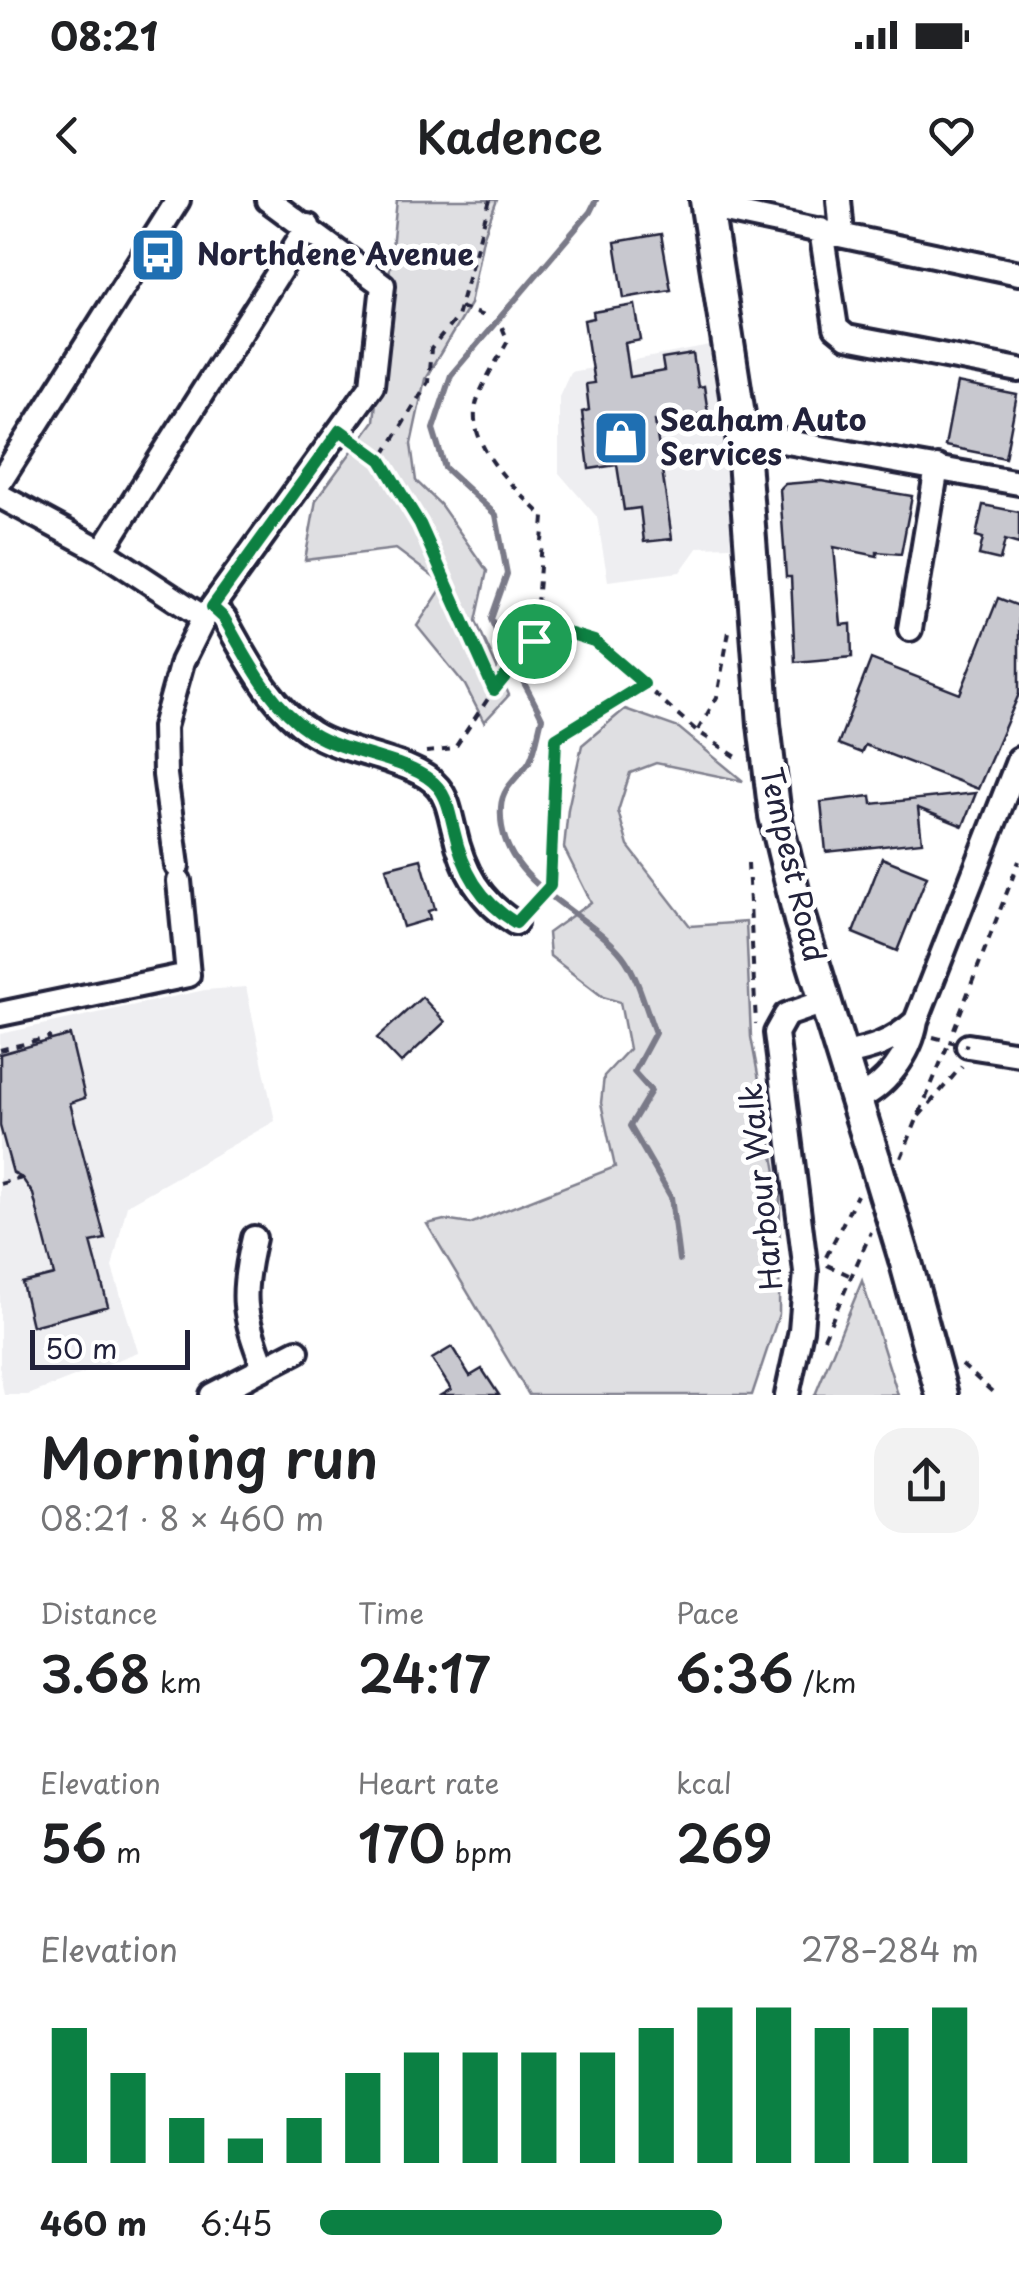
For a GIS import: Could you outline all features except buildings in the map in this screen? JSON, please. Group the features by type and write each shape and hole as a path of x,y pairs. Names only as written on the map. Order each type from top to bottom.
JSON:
{"main road":[{"name":"Tempest Road","path":"707,203 742,434 766,756 775,816 854,1100 884,1167 942,1395"}],"street":[{"path":"0,482 178,200"},
{"path":"0,1014 188,975 165,775 164,727 182,662 208,613 372,385 382,284 268,200"},
{"path":"839,200 832,232 836,328 846,337 1019,370"},
{"path":"707,203 1019,273"},
{"path":"102,551 308,226"},
{"path":"742,434 1019,484"},
{"path":"910,629 937,467"},
{"path":"0,496 208,613 224,618 275,703 312,733 347,750 423,774 448,803 469,877 490,908 516,923"},
{"path":"854,1100 871,1095 924,1032 1019,759"},
{"name":"Harbour Walk","path":"788,1395 801,1330 806,1272 776,1033 786,1015 824,1002"},
{"path":"840,1054 876,1048 899,1037 924,1032"},
{"path":"973,1047 1019,1054"},
{"path":"254,1238 244,1277 245,1319 264,1368"},
{"path":"212,1395 298,1351"}],"path":[{"path":"381,460 428,382 431,349 458,316 490,200"},
{"path":"460,307 489,318"},
{"path":"454,749 534,641 544,517 508,481 478,437 476,401 508,341 502,327"},
{"path":"340,430 381,460 420,524 496,688"},
{"path":"698,732 718,698 728,631 739,606 756,601"},
{"path":"534,641 568,633 594,641 698,732 741,760"},
{"path":"516,923 550,886 556,738 644,684"},
{"path":"916,1120 1019,861"},
{"path":"748,863 756,1020"},
{"path":"884,1167 973,1047 924,1032"},
{"path":"0,1050 51,1037"},
{"path":"0,1184 22,1178"},
{"path":"817,1272 860,1191"},
{"path":"822,1342 872,1227"},
{"path":"823,1264 852,1276"},
{"path":"956,1360 996,1395"}],"shaded area":[{"path":"397,200 497,200 483,238 470,304 425,379 411,444 416,481 440,504 487,571 476,621 509,695 484,722 465,685 417,626 444,585 396,549 305,560 316,500 374,421"},
{"path":"710,346 726,461 731,546 698,547 680,572 608,581 597,517 559,473 559,396 570,372"},
{"path":"625,709 679,728 743,781 656,763 630,773 618,811 628,846 690,926 746,922 751,1037 780,1193 779,1314 752,1395 529,1395 427,1224 444,1220 470,1224 615,1167 601,1103 604,1076 629,1049 620,1002 603,997 550,956 548,933 591,902 564,848 568,809 582,745"},
{"path":"246,987 275,1121 127,1205 112,1267 138,1352 28,1395 4,1395 0,1373 0,1034 205,990"},
{"path":"862,1281 898,1395 815,1395"}],"waterway":[{"path":"596,200 590,212 451,375 433,429 445,468 496,515 507,574 491,619 542,718 531,757 502,800 503,833 512,855 527,874 606,938 628,963 637,982 655,1033 634,1072 651,1091 630,1126 671,1197 679,1260"}],"place":[{"name":"Northdene Avenue","path":"158,255"},
{"name":"Seaham Auto Services","path":"621,438"}],"route":[{"path":"340,430 381,460 420,524 494,690 534,641 568,633 594,641 644,684 556,738 550,886 516,923 490,908 469,877 448,803 438,787 423,774 347,750 312,733 275,703 224,618 212,607 340,430"}]}
